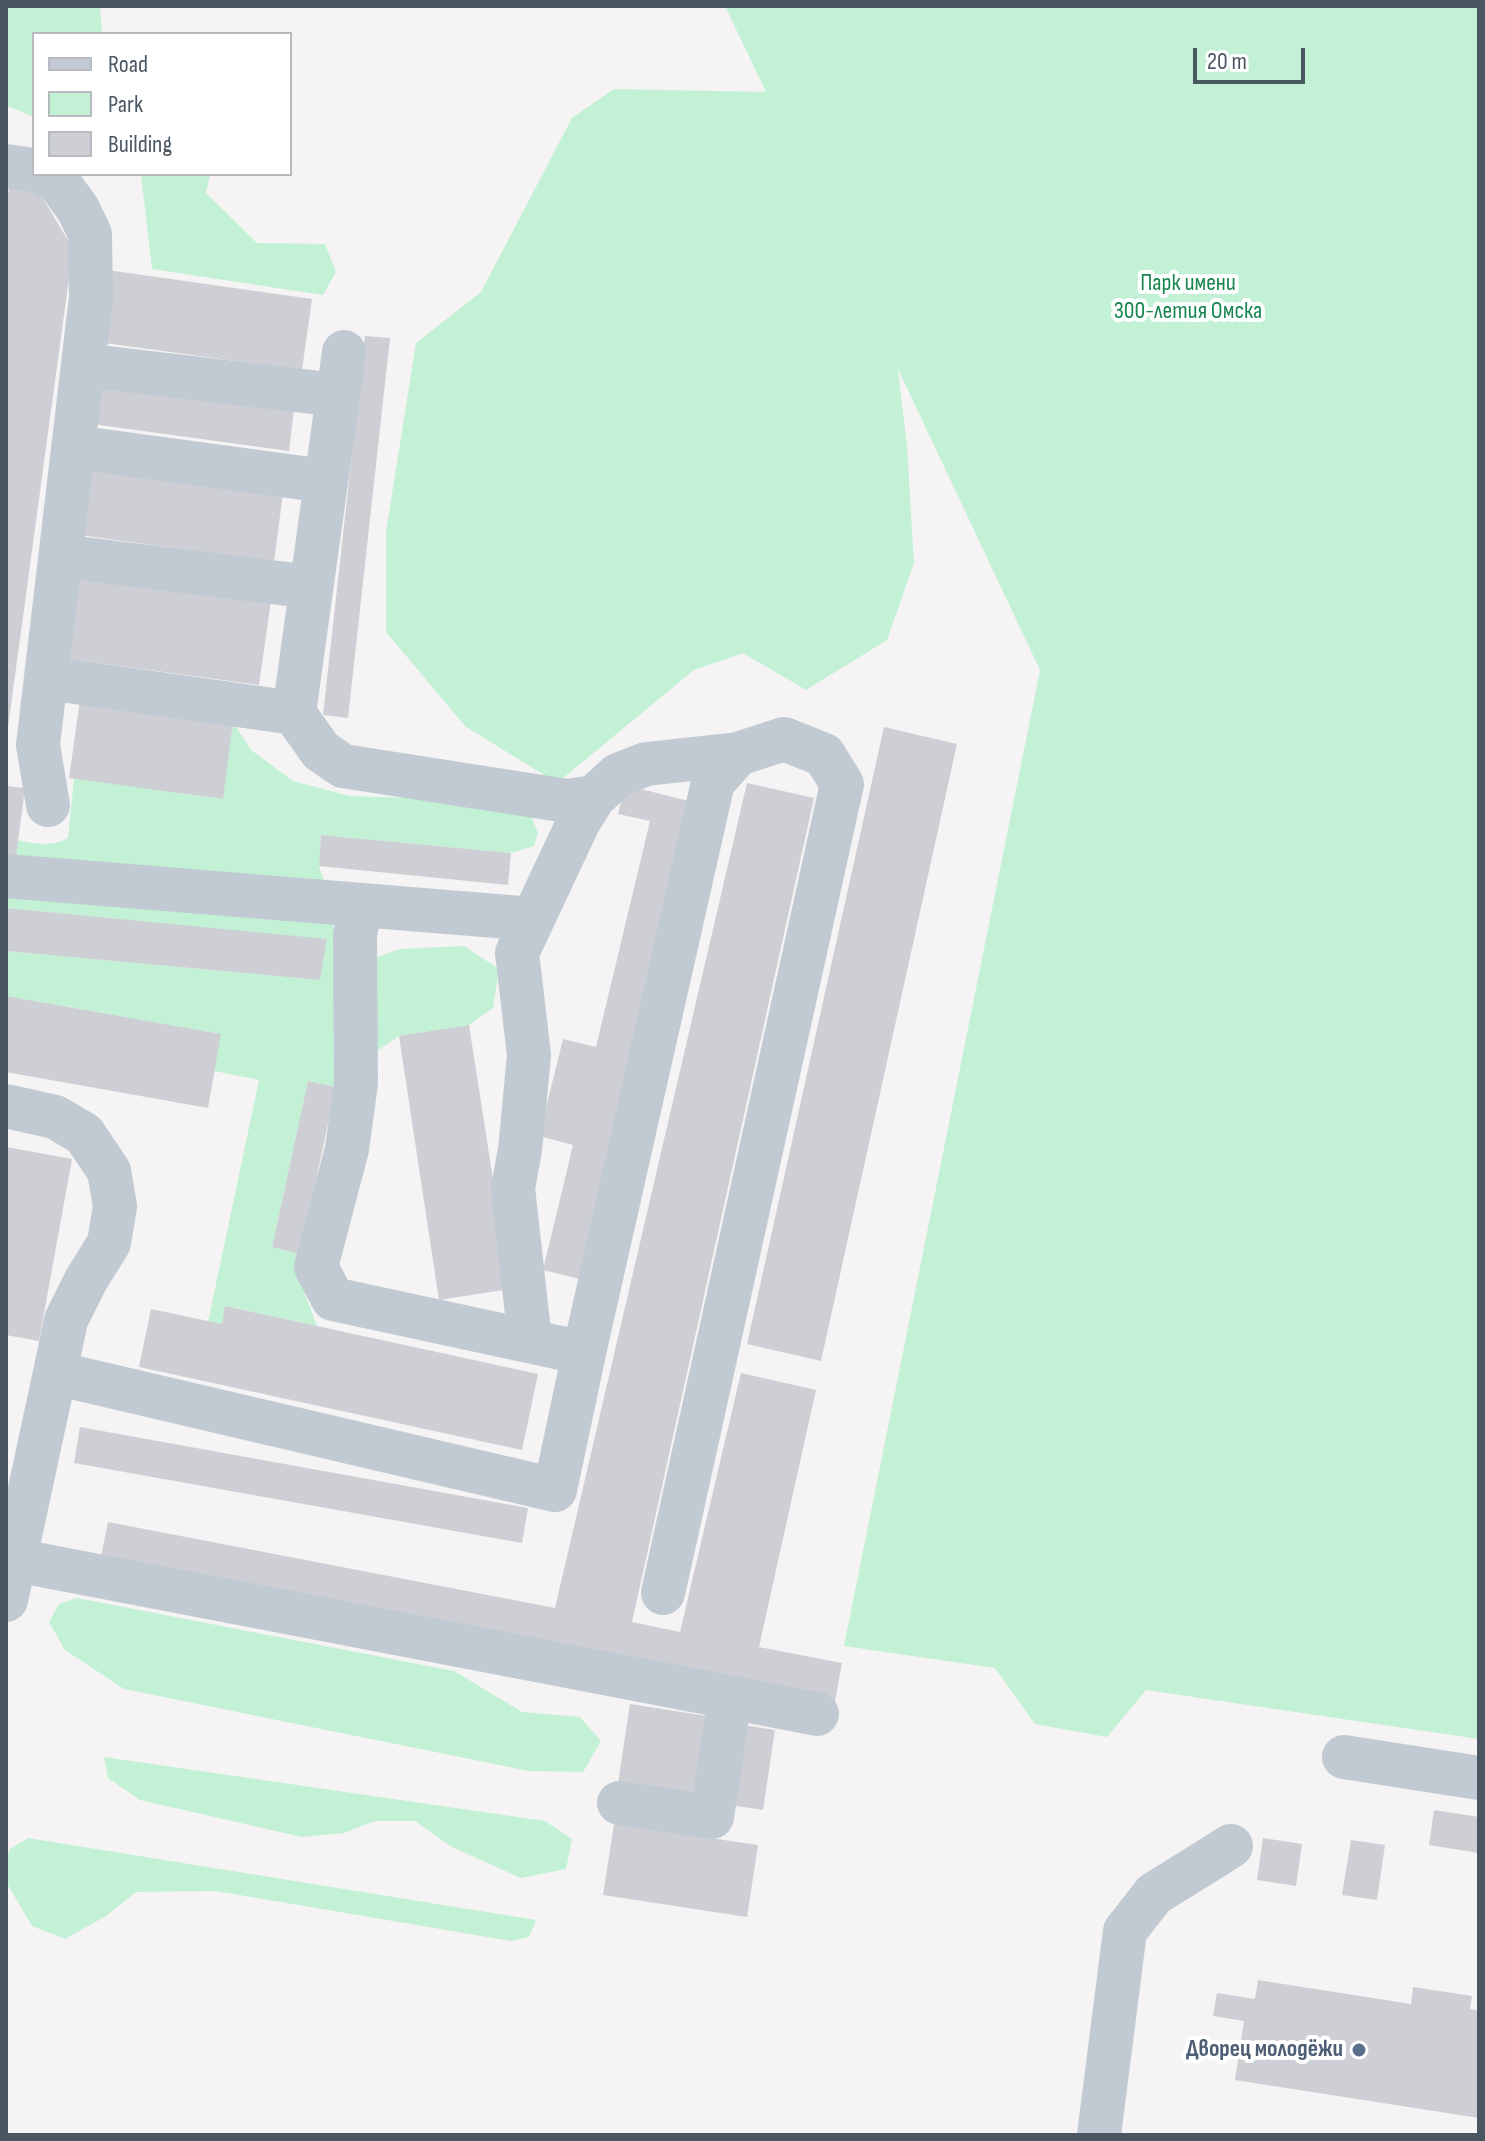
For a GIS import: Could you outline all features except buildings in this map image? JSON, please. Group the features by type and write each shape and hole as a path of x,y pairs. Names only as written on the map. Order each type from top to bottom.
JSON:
{"lane":[{"path":"6,166 32,170"},
{"path":"48,805 38,745 91,297 90,234 78,209 56,179 49,176"},
{"path":"344,352 294,713 321,751 343,766 567,801 594,797"},
{"path":"83,365 337,395"},
{"path":"74,447 325,481"},
{"path":"61,556 311,587"},
{"path":"47,678 294,713"},
{"path":"530,1341 513,1188 520,1150 529,1055 517,953 579,821 594,797 618,775 646,764 738,754 784,739 824,755 842,784 663,1593"},
{"path":"55,1373 555,1490 713,782 738,754"},
{"path":"6,876 533,919"},
{"path":"360,905 355,936 356,1083 347,1149 316,1267 333,1299 584,1353"},
{"path":"6,1106 55,1117 84,1134 109,1171 115,1206 109,1243 66,1320 10,1580 817,1714"},
{"path":"619,1803 712,1817 730,1698"},
{"path":"1344,1757 1479,1778"},
{"path":"1099,2135 1125,1931 1154,1894 1231,1846"}],"green space":[{"path":"6,6 100,6 102,32 32,32 32,116 6,105"},
{"name":"Парк имени 300-летия Омска","path":"725,6 1479,6 1479,1739 1146,1690 1107,1737 1035,1724 995,1668 844,1646 1040,670 898,369 907,447 914,563 887,640 806,690 743,653 694,670 557,783 465,726 386,632 386,532 416,343 481,292 572,118 614,89 766,92"},
{"path":"141,176 210,176 206,193 257,243 325,244 336,272 323,295 152,269"},
{"path":"233,722 251,750 293,781 350,796 448,799 531,816 538,833 534,846 511,853 321,835 319,866 339,954 370,960 400,949 464,946 499,969 493,1008 469,1025 399,1036 342,1074 336,1087 308,1081 272,1247 300,1254 305,1294 317,1326 226,1306 222,1324 208,1322 259,1080 214,1071 220,1034 6,996 6,951 320,980 326,940 6,908 6,856 17,840 50,844 68,838 74,778 222,799"},
{"path":"77,1598 454,1671 522,1712 580,1717 601,1741 583,1772 529,1771 124,1689 65,1650 49,1622 59,1604"},
{"path":"104,1757 545,1821 572,1839 566,1869 521,1878 452,1847 415,1821 375,1821 344,1833 302,1837 140,1800 108,1778"},
{"path":"28,1838 536,1920 529,1937 511,1941 216,1891 136,1892 106,1916 65,1939 32,1926 6,1882 6,1859 10,1849"}],"place":[{"name":"Дворец молодёжи","path":"1359,2050"}]}
